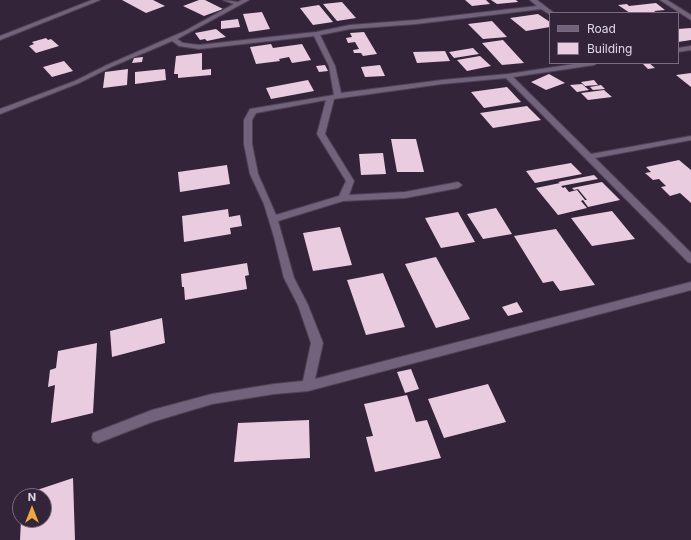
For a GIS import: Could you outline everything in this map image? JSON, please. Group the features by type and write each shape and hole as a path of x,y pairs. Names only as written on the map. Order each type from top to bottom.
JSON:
{"street":[{"path":"0,38 97,0"},
{"path":"226,0 239,4"},
{"path":"0,112 77,82 172,38 246,0"},
{"path":"533,0 550,12"},
{"path":"663,0 691,18"},
{"path":"172,38 181,45 199,47 316,34 350,26 416,22 542,7"},
{"path":"316,34 332,66 334,98 322,134 350,181 343,198"},
{"path":"679,50 691,48"},
{"path":"308,386 318,343 303,305 289,278 273,219 254,174 250,157 248,120 253,111 294,103 442,82 508,76 587,64"},
{"path":"508,76 691,259"},
{"path":"589,157 691,138"},
{"path":"273,219 343,198 405,195 458,185"},
{"path":"98,437 152,416 212,399 274,389 308,386 691,286"}],"building":[{"path":"122,0 153,0 165,6 146,13"},
{"path":"199,0 205,0 223,9 204,16 183,6"},
{"path":"465,0 486,0 490,4 472,6"},
{"path":"491,0 516,0 518,2 497,4"},
{"path":"342,2 356,18 337,21 323,4"},
{"path":"656,3 665,10 654,11 656,12 628,12 618,5 627,4 629,6"},
{"path":"319,5 333,22 313,25 300,8"},
{"path":"262,12 270,29 249,32 243,14"},
{"path":"538,14 549,21 549,27 526,31 510,18"},
{"path":"238,19 240,27 221,29 221,21"},
{"path":"492,21 507,37 483,39 468,24"},
{"path":"691,28 691,40 679,42 679,29"},
{"path":"216,29 226,37 207,41 205,39 200,40 195,33"},
{"path":"364,32 377,54 363,56 361,53 354,53 353,50 359,49 355,42 348,43 346,38 352,37 350,33"},
{"path":"46,38 48,40 51,39 59,46 36,53 29,46 34,44 32,42"},
{"path":"503,40 524,63 502,65 482,43"},
{"path":"271,44 273,48 302,44 311,60 292,63 289,57 279,59 280,61 256,64 250,47"},
{"path":"473,48 479,54 454,58 449,52"},
{"path":"445,51 450,61 417,63 413,52"},
{"path":"202,53 202,70 211,69 211,75 178,78 178,74 174,74 176,56"},
{"path":"480,56 491,66 467,71 457,60"},
{"path":"143,57 142,62 132,63 134,58"},
{"path":"64,61 73,71 52,77 43,67"},
{"path":"643,64 650,64 655,68 648,69"},
{"path":"325,65 328,71 319,72 316,66"},
{"path":"380,65 385,76 365,77 361,67"},
{"path":"128,69 127,85 103,88 105,72"},
{"path":"165,69 166,80 135,84 135,72"},
{"path":"691,73 691,87 676,75"},
{"path":"549,74 565,83 546,90 531,82"},
{"path":"308,80 314,91 271,99 266,88"},
{"path":"594,80 598,85 585,86 581,82"},
{"path":"582,84 589,90 577,92 570,85"},
{"path":"601,85 605,89 593,90 590,87"},
{"path":"507,87 521,102 484,108 471,92"},
{"path":"604,90 612,97 588,100 581,93"},
{"path":"527,106 541,120 493,128 480,113"},
{"path":"391,139 416,139 424,172 397,172"},
{"path":"383,153 386,174 361,175 359,154"},
{"path":"679,160 691,170 691,203 680,193 670,196 661,187 666,186 659,179 653,180 645,173 651,172 646,167"},
{"path":"571,163 582,174 535,183 526,171"},
{"path":"227,165 230,184 180,192 178,172"},
{"path":"594,175 598,179 561,186 563,188 565,187 569,192 577,190 585,200 587,200 578,189 574,190 572,188 602,182 620,200 588,207 583,200 581,201 587,208 558,215 536,188 560,183 558,182"},
{"path":"496,208 512,234 483,239 467,214"},
{"path":"228,209 229,217 240,215 242,226 230,228 231,234 184,242 182,216"},
{"path":"612,211 635,239 592,246 571,218"},
{"path":"458,212 475,242 441,248 425,218"},
{"path":"340,227 352,265 313,271 303,233"},
{"path":"556,229 595,285 560,291 553,281 543,283 514,236"},
{"path":"436,257 470,319 436,328 405,264"},
{"path":"247,263 249,275 245,276 247,289 185,300 181,274"},
{"path":"383,273 405,327 366,335 347,280"},
{"path":"517,302 523,312 508,316 502,307"},
{"path":"162,318 165,343 112,357 110,331"},
{"path":"97,343 93,413 51,423 55,385 48,387 50,370 56,368 58,351"},
{"path":"411,369 419,389 405,393 397,372"},
{"path":"488,384 506,422 444,438 428,399"},
{"path":"407,395 416,422 427,420 441,458 375,472 366,437 373,436 364,404"},
{"path":"309,420 310,458 234,462 238,423"},
{"path":"73,478 75,540 20,540 21,528 52,528 52,488 43,488"}]}
